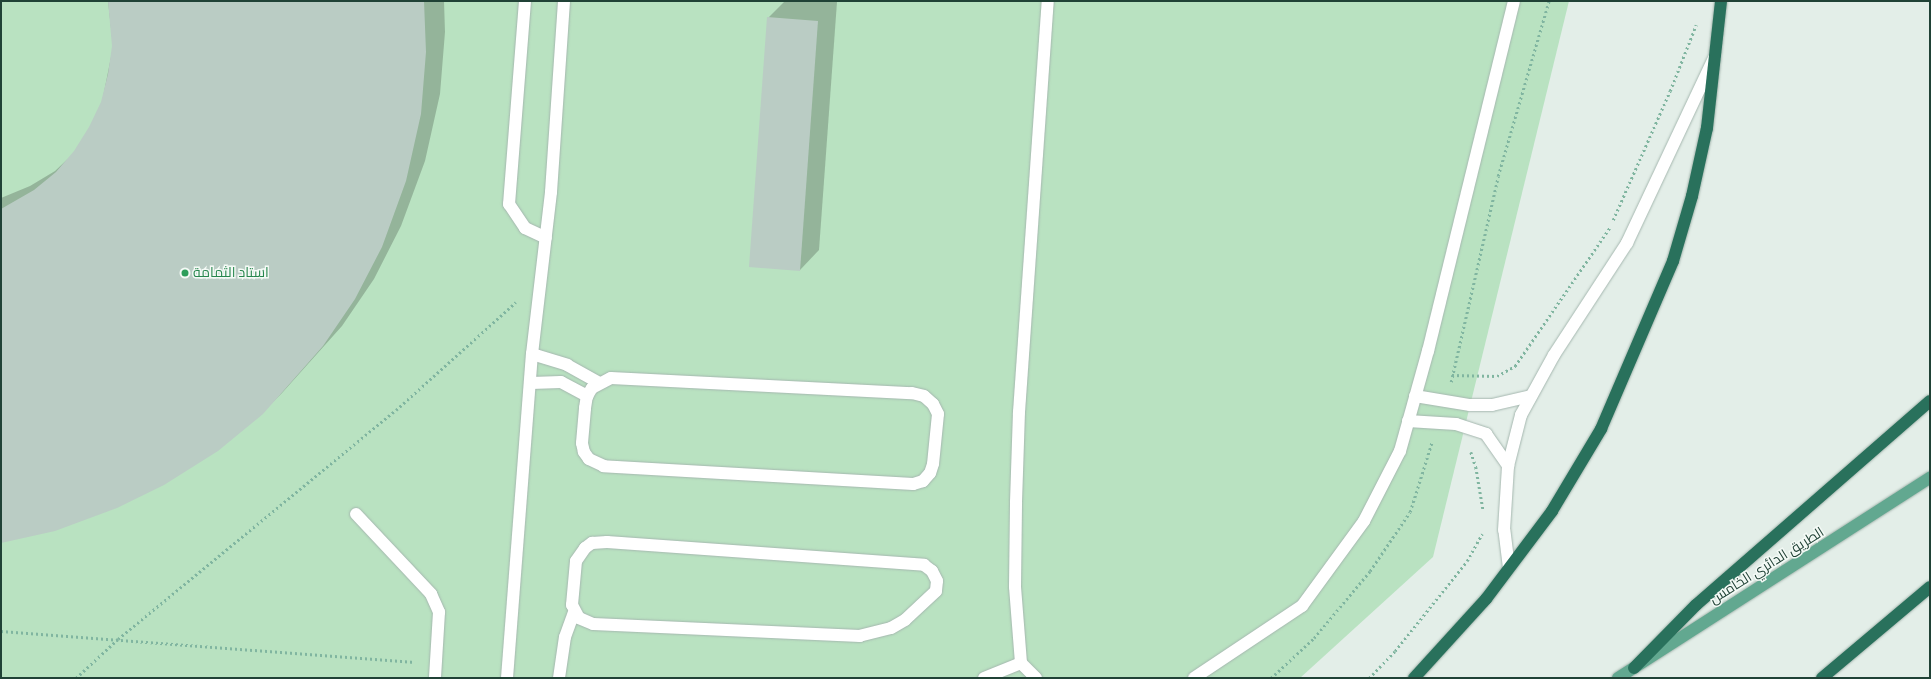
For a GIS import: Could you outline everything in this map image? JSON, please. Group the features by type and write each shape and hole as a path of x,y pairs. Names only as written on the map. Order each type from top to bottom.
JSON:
{"highway":[{"path":"1414,678 1486,599 1552,511 1601,429 1673,261 1692,196 1707,128 1721,1"},
{"path":"1634,668 1696,605 1930,401"},
{"path":"1822,678 1930,587"}],"main road":[{"name":"الطريق الدائري الخامس","path":"1618,678 1930,478"}],"lane":[{"path":"525,1 509,204 525,228 546,238"},
{"path":"507,678 531,383 532,354 539,282 551,192 564,1"},
{"path":"1036,678 1021,663 1015,587 1016,487 1048,1"},
{"path":"1194,678 1302,606 1364,521 1400,451 1514,1"},
{"path":"1509,568 1504,530 1508,466 1521,415 1554,355 1627,243 1716,53"},
{"path":"532,354 567,365 599,383"},
{"path":"611,378 912,393 924,396 933,404 938,414 934,464 930,474 923,481 913,484 604,466 589,459 584,452 582,443 587,396 599,383 611,378"},
{"path":"531,383 560,382 587,396"},
{"path":"1415,396 1485,405 1531,396"},
{"path":"1408,421 1456,424 1486,434 1508,466"},
{"path":"356,514 431,594 439,612 435,678"},
{"path":"559,678 565,637 574,612 572,605 576,561 584,548 599,542 924,565 932,571 937,581 936,591 930,599 905,620 891,628 860,636 593,624 579,618 574,612"},
{"path":"984,678 1021,663"}],"path":[{"path":"1452,375 1497,376 1515,366 1609,228 1670,91 1698,19"},
{"path":"76,678 118,639 396,410 539,282"},
{"path":"1466,448 1472,453 1476,467 1484,517"},
{"path":"1369,678 1395,651 1467,561 1482,536 1483,530"},
{"path":"1,631 435,664"}],"green space":[{"path":"1,1 1569,1 1433,557 1300,678 1,678"}],"building":[{"name":"استاد الثمامة","path":"108,1 424,1 426,52 421,114 406,181 382,247 355,299 323,346 263,414 218,451 164,485 117,508 55,531 1,543 1,209 34,190 56,172 74,151 89,127 101,102 108,74 112,46"},
{"path":"767,17 818,21 800,271 749,267"}],"place":[{"name":"استاد الثمامة","path":"185,273"}]}
